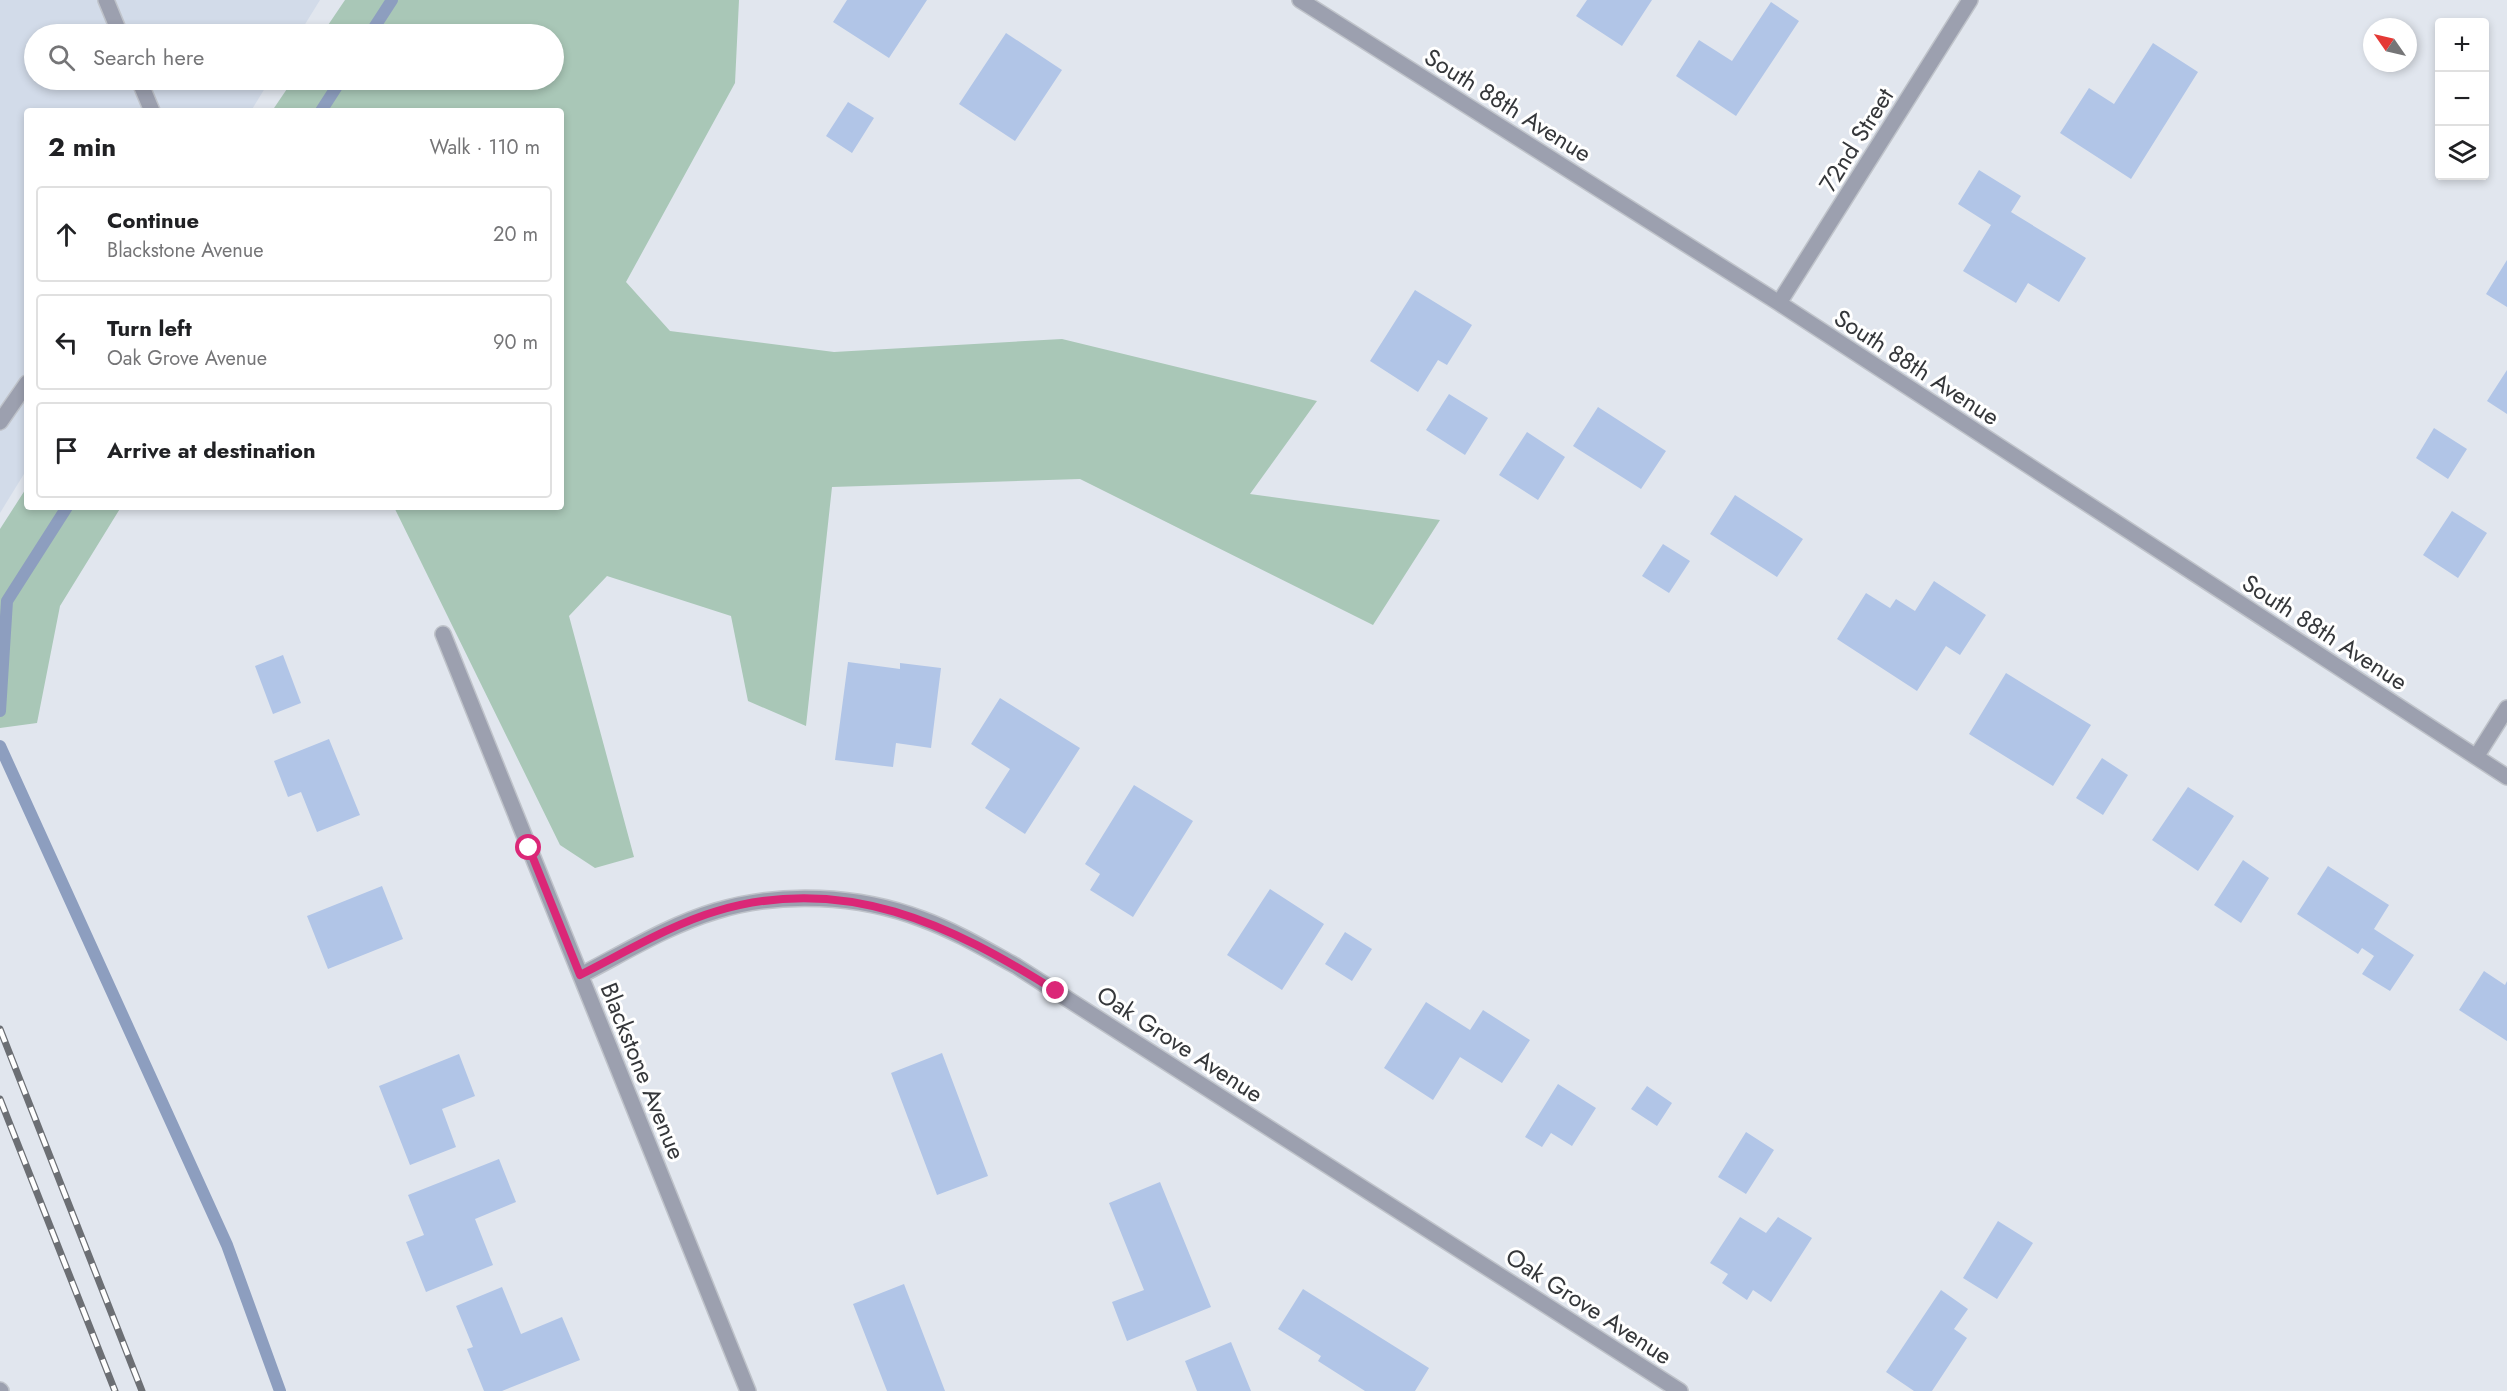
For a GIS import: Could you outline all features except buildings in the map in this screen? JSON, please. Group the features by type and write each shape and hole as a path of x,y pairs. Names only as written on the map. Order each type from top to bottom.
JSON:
{"street":[{"path":"106,0 116,24"},
{"name":"South 88th Avenue","path":"1300,0 1779,303 2507,777"},
{"name":"72nd Street","path":"1779,303 1970,0"},
{"path":"143,90 151,108"},
{"path":"0,422 24,387"},
{"name":"Blackstone Avenue","path":"442,634 748,1391"},
{"path":"2476,757 2507,708"},
{"name":"Oak Grove Avenue","path":"580,975 715,911 759,901 813,899 863,903 921,918 1016,966 1680,1391"}],"shaded area":[{"path":"0,0 320,0 305,24 24,24 24,90 264,90 253,108 24,108 24,474 0,513"}],"green space":[{"path":"345,0 739,0 735,83 626,282 670,331 834,352 1062,339 1317,401 1250,494 1440,520 1373,625 1080,479 832,487 806,726 748,701 731,616 607,576 569,616 634,857 595,868 560,845 395,510 564,510 564,108 274,108 286,90 564,90 564,24 329,24"},
{"path":"24,492 24,510 119,510 60,606 37,723 0,728 0,529"}],"waterway":[{"path":"376,24 392,0"},
{"path":"323,108 335,90"},
{"path":"0,711 7,601 65,510"},
{"path":"0,746 227,1245 280,1391"}],"railway":[{"path":"0,1029 142,1391"},
{"path":"0,1099 115,1391"}],"route":[{"path":"529,848 580,975 651,939 715,911 759,901 813,899 863,903 921,918 978,945 1056,991"}]}
